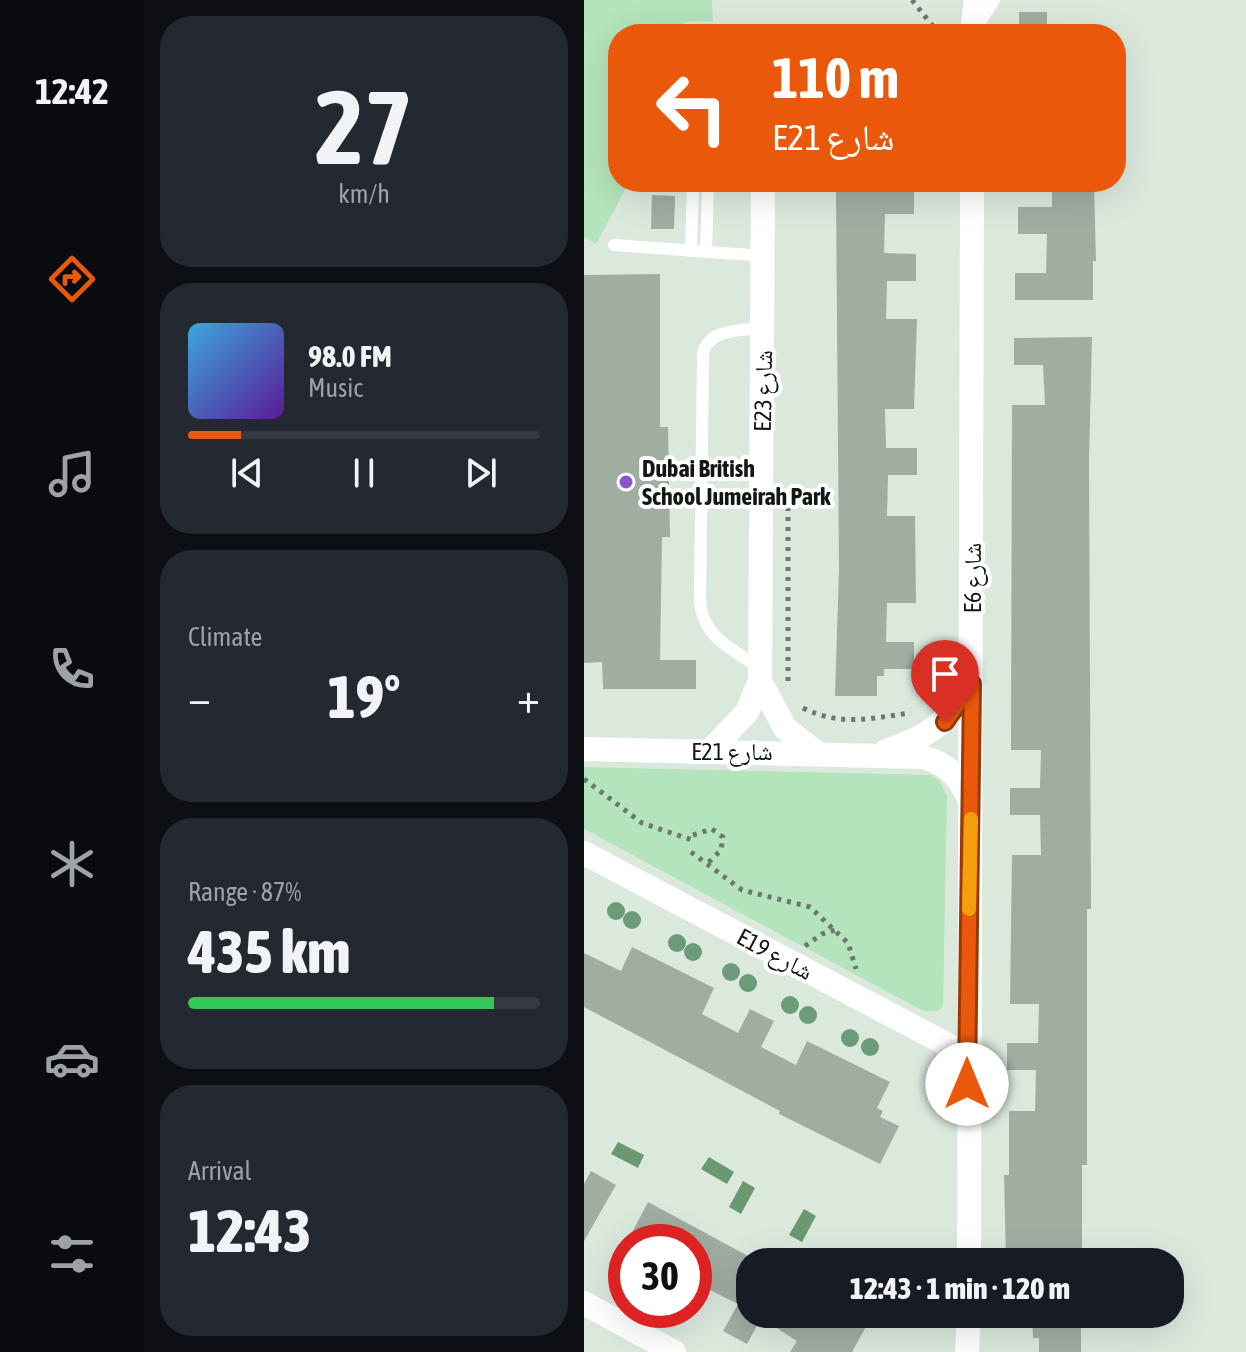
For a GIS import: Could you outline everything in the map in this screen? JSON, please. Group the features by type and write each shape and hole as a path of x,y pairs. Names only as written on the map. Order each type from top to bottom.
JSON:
{"street":[{"path":"975,24 987,2"},
{"name":"E23 شارع","path":"710,751 747,712 760,675 765,192"},
{"name":"E6 شارع","path":"969,1248 967,1055 972,684 972,192"},
{"name":"E23 شارع","path":"760,675 785,728 814,751"},
{"name":"E21 شارع","path":"880,753 927,735 945,722 972,684"},
{"name":"E21 شارع","path":"584,749 814,751 923,757 942,762 957,775 971,804"},
{"name":"E19 شارع","path":"584,853 967,1055"},
{"path":"584,1303 674,1352"},
{"path":"967,1352 968,1328"}],"lane":[{"path":"691,251 693,192"},
{"path":"706,252 708,192"},
{"path":"614,245 765,256"},
{"path":"760,675 705,624 700,600 705,345 720,334 764,327"}],"path":[{"path":"912,0 931,24"},
{"path":"788,502 787,678 791,692"},
{"path":"798,703 827,720 845,721 921,711"},
{"path":"785,728 803,708"},
{"path":"584,779 642,823 692,838 712,829 723,837 721,850 707,864"},
{"path":"691,852 742,890 795,900 824,917 848,943 855,959 856,977 851,994"}],"shaded area":[{"path":"584,0 712,0 713,21 608,24 608,192 624,192 596,244 584,237"},
{"path":"584,767 930,775 939,780 947,796 943,1006 938,1011 923,1011 584,829"},
{"path":"618,1142 644,1155 638,1168 611,1154"},
{"path":"709,1157 734,1172 727,1184 701,1169"},
{"path":"743,1181 755,1188 741,1214 729,1207"},
{"path":"804,1209 816,1216 802,1242 789,1235"}],"building":[{"path":"1019,12 1047,12 1047,24 1019,24"},
{"path":"836,192 914,192 914,214 885,214 884,253 916,254 916,281 887,281 886,319 917,319 914,409 885,409 886,448 917,448 917,475 888,475 887,516 915,516 916,603 887,603 886,642 914,642 914,669 884,669 884,676 877,676 877,696 835,696 839,569"},
{"path":"1052,192 1094,192 1096,261 1093,261 1093,300 1015,300 1015,273 1046,273 1047,234 1018,234 1018,207 1052,207"},
{"path":"652,195 675,196 674,229 651,229"},
{"name":"Dubai British School Jumeirah Park","path":"660,274 660,427 668,427 670,537 662,537 660,660 696,660 696,689 603,689 602,662 584,663 584,275"},
{"path":"1092,337 1089,460 1091,909 1087,909 1087,1165 1082,1165 1082,1248 1006,1248 1004,1175 1009,1175 1009,1111 1035,1111 1036,1070 1007,1070 1007,1043 1038,1043 1039,1004 1010,1004 1012,855 1041,855 1040,815 1010,815 1010,788 1040,788 1041,750 1011,750 1012,405 1045,405 1043,365 1014,365 1014,338"},
{"path":"632,947 714,988 702,1014 738,1033 750,1009 774,1021 761,1047 796,1065 807,1041 890,1082 877,1108 883,1111 880,1117 899,1126 880,1164 779,1114 780,1111 584,1007 584,953 621,971"},
{"path":"591,1171 616,1185 584,1241 584,1184"},
{"path":"648,1202 689,1224 636,1224"},
{"path":"712,1237 736,1249 736,1303 712,1291"},
{"path":"736,1308 736,1328 756,1328 747,1344 723,1331"},
{"path":"777,1328 865,1328 852,1352 790,1352 797,1341"},
{"path":"1033,1328 1081,1328 1081,1352 1039,1352 1039,1338 1033,1338"}],"slow traffic":[{"path":"969,909 971,819"}],"place":[{"name":"Dubai British School Jumeirah Park","path":"626,482"}],"route":[{"path":"945,722 972,684 967,1084"}]}
